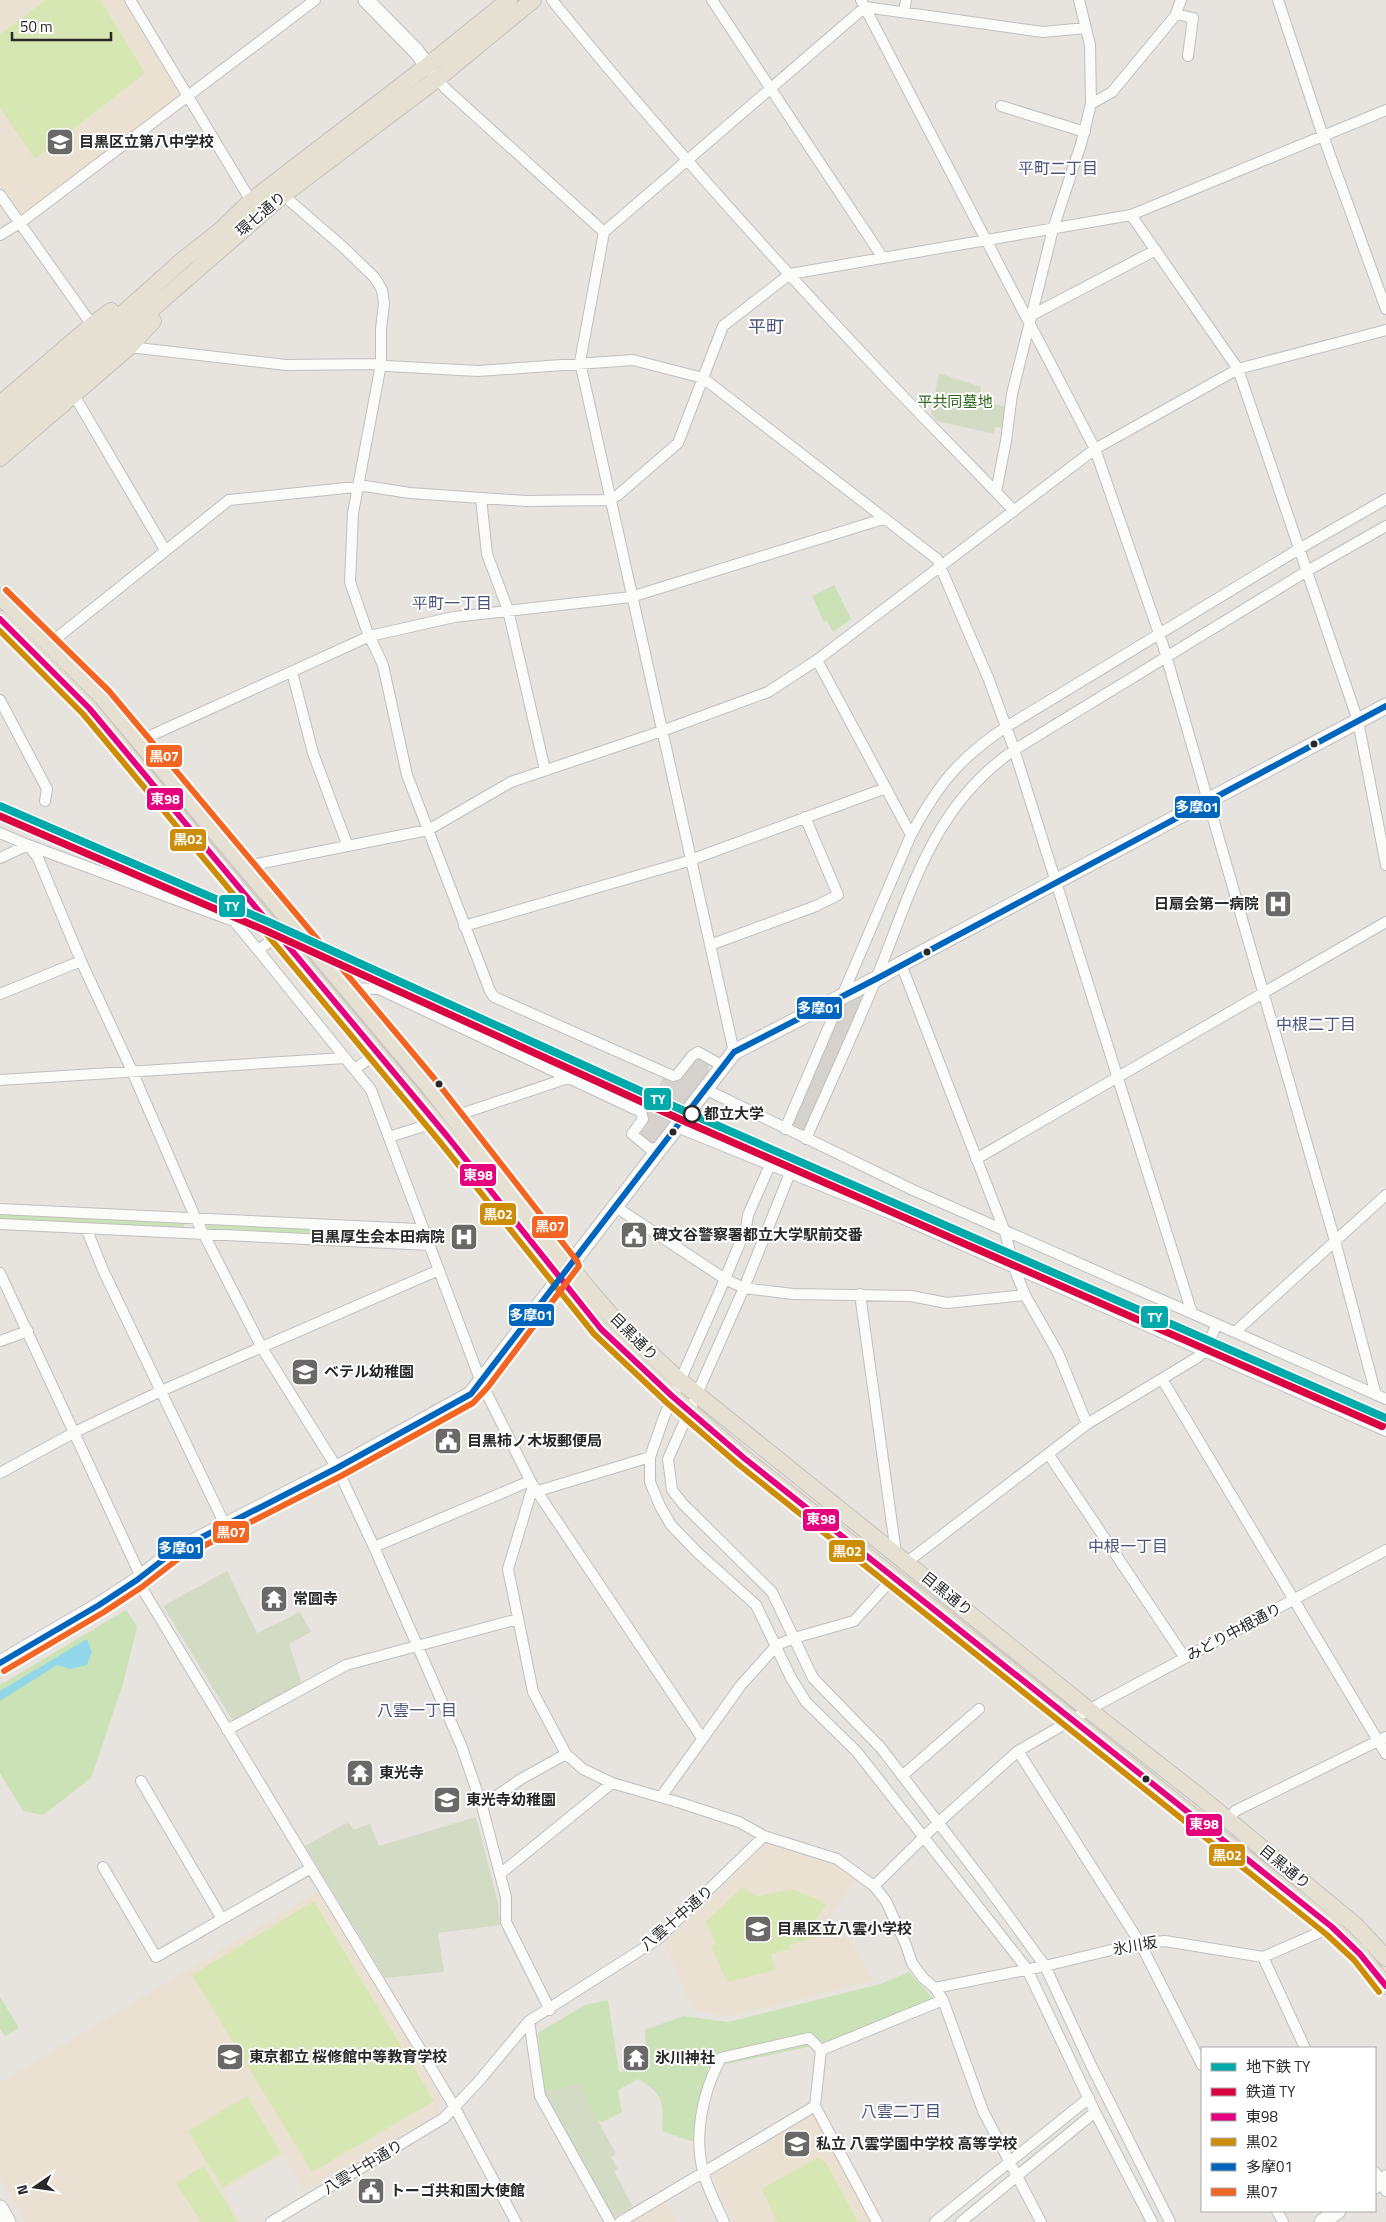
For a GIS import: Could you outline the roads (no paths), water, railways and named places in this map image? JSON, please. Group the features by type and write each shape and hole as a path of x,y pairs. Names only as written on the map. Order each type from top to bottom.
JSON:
{"main road":[{"name":"環七通り","path":"0,441 9,415 184,259 221,230 251,201 427,66 508,0"},
{"name":"環七通り","path":"9,415 205,264 283,195 438,79 533,0"},
{"path":"9,415 92,325 184,259"},
{"path":"0,458 129,347 205,264"},
{"name":"目黒通り","path":"0,596 102,697 347,988 452,1117 565,1273 602,1329 672,1396 744,1458 894,1577 1228,1821 1383,1948"},
{"name":"目黒通り","path":"2,622 89,708 433,1120 565,1273 679,1380 901,1557 1081,1714 1332,1927 1360,1954 1386,1986"}],"street":[{"path":"130,0 251,201"},
{"path":"0,236 20,223 316,0"},
{"path":"366,0 417,52 446,89 604,232"},
{"path":"552,0 688,159 790,274 884,376 1014,511"},
{"path":"712,0 883,258"},
{"path":"904,12 906,0"},
{"path":"996,492 1006,441 1012,394 1053,229 1085,132 1091,104 1090,45 1079,0"},
{"path":"1091,104 1112,92 1176,14 1181,0"},
{"path":"1278,0 1323,136 1386,310"},
{"path":"734,1052 609,500 580,362 604,232 770,88 863,4"},
{"path":"863,4 904,12 1043,32 1086,28"},
{"path":"863,4 987,240 1031,319 1095,449 1166,654 1381,1397"},
{"path":"1176,14 1192,18 1188,56"},
{"path":"1001,106 1085,132"},
{"path":"49,644 229,500 358,487 526,501 609,500 618,495 678,443 723,326 790,274 1131,215 1386,110"},
{"path":"0,195 92,325"},
{"path":"283,195 343,247 375,278 382,290 384,303 381,329 382,364 353,513 350,582 370,636 384,665 407,775 464,926 494,996 673,1076 677,1075 692,1056 698,1052 724,1066"},
{"path":"1131,215 1238,369 1358,721 1386,865"},
{"path":"1031,319 1156,250"},
{"path":"248,872 257,864 347,844 428,830 511,782 662,731 768,692 817,660 1095,449 1238,369 1386,330"},
{"path":"129,347 286,365 382,364 387,366 478,371 580,362 633,360 703,378 937,559 942,565 1007,729 1192,1313"},
{"path":"74,395 165,550"},
{"path":"481,498 487,554 508,610 545,770"},
{"path":"788,1130 911,835 927,804 953,769 978,746 1386,499"},
{"path":"139,741 370,636 454,617 631,597 883,518"},
{"path":"803,1138 926,856 948,816 990,767 1013,748 1166,654 1306,569 1386,526"},
{"path":"817,660 911,835"},
{"path":"292,672 313,753 347,844"},
{"path":"0,700 47,789 45,800"},
{"path":"0,1663 139,1578 166,1555 337,1468 468,1396 482,1382 734,1052 871,981 1386,706"},
{"path":"464,926 691,860 886,788"},
{"path":"710,945 816,906 838,895 805,817"},
{"path":"0,832 28,845 234,921 355,1069 371,1090 482,1382 534,1486 702,1738"},
{"path":"0,858 28,845"},
{"path":"28,845 38,858 81,961 132,1071 196,1219 262,1348 337,1468 374,1547 461,1745 482,1806 506,1896 506,1922 550,2010"},
{"path":"976,1159 1386,922"},
{"path":"258,950 278,936"},
{"path":"0,994 81,961"},
{"path":"901,964 1004,1232 1014,1268 1025,1295 1058,1353 1087,1424"},
{"path":"347,988 379,989 641,1112 643,1119 632,1134 649,1148 660,1149"},
{"path":"355,1069 377,1053"},
{"path":"0,1080 345,1058"},
{"path":"452,1117 568,1078"},
{"path":"706,1089 803,1138 1004,1232 1381,1397"},
{"path":"389,1136 424,1126 433,1120"},
{"path":"677,1127 901,1218 1386,1431"},
{"path":"773,1166 748,1215 746,1228 672,1396 650,1457 650,1482 660,1506 671,1525 698,1553 756,1605 791,1678 806,1702 857,1752 1027,1969 1088,2098 1152,2222"},
{"path":"789,1173 744,1288 668,1459 672,1490 683,1504 772,1592 813,1678 881,1748 996,1898 1045,1966 1090,2062 1170,2222"},
{"path":"1236,1332 1386,1195"},
{"path":"616,1207 724,1279 744,1288 793,1294 911,1296 947,1303 1025,1295"},
{"path":"0,1209 417,1229 423,1227"},
{"path":"0,1224 430,1245"},
{"path":"86,1228 103,1270 225,1525"},
{"path":"0,1473 75,1432 161,1391 439,1270"},
{"path":"0,1272 75,1432 139,1578 227,1730 455,2108 516,2222"},
{"path":"860,1294 901,1557 1049,1455 1087,1424 1198,1357 1205,1351 1217,1324"},
{"path":"0,1341 28,1331"},
{"path":"1162,1379 1294,1600 1382,1739 1386,1754"},
{"path":"1049,1455 1185,1658"},
{"path":"374,1547 534,1486 650,1457"},
{"path":"534,1486 508,1569 533,1692 566,1754 584,1769 612,1783 739,1822 764,1836 837,1859 874,1886 886,1901 906,1945 912,1964 923,1978 935,1988 942,2000 983,2111 1008,2163 1017,2176 1041,2222"},
{"name":"みどり中根通り","path":"1081,1714 1386,1550"},
{"path":"661,1797 741,1685 777,1646 794,1638 854,1621 894,1577"},
{"path":"227,1730 346,1666 518,1619"},
{"path":"902,1776 979,1709"},
{"path":"874,1886 924,1836 1018,1751 1081,1714"},
{"path":"1228,1821 1235,1812 1382,1739"},
{"path":"1018,1751 1140,1943 1201,2062"},
{"path":"482,1806 521,1779 566,1754"},
{"path":"141,1781 222,1919"},
{"path":"500,1874 612,1783"},
{"name":"八雲十中通り","path":"273,2222 444,2118 455,2108 529,2021 550,2010 658,1939 764,1836"},
{"path":"103,1868 156,1957 311,1868"},
{"path":"1305,2047 1264,1957 1332,1927"},
{"name":"氷川坂","path":"935,1988 1045,1966 1140,1943 1165,1941 1264,1957"},
{"path":"821,2050 942,2000"},
{"path":"529,2021 540,2096 610,2222"},
{"path":"724,2222 703,2173 700,2135 701,2115 710,2078 721,2058 809,2038 821,2050"},
{"path":"821,2050 815,2106 877,2222"},
{"path":"935,2222 1088,2098"},
{"path":"620,2222 815,2106"},
{"path":"961,2222 1095,2112"},
{"path":"0,2208 8,2222"},
{"path":"1322,2222 1337,2212"}],"water":[{"path":"87,1639 92,1652 87,1665 70,1669 57,1665 0,1701 0,1691"}],"metro line":[{"name":"TY","path":"0,806 269,922 691,1114 1386,1418"}],"rail line":[{"name":"TY","path":"0,816 265,930 687,1122 1382,1426"}],"place":[{"name":"目黒区立第八中学校","path":"60,142"},
{"name":"日扇会第一病院","path":"1278,904"},
{"name":"都立大学","path":"692,1114"},
{"name":"碑文谷警察署都立大学駅前交番","path":"634,1235"},
{"name":"目黒厚生会本田病院","path":"464,1237"},
{"name":"ベテル幼稚園","path":"305,1372"},
{"name":"目黒柿ノ木坂郵便局","path":"448,1441"},
{"name":"常圓寺","path":"274,1599"},
{"name":"東光寺","path":"360,1773"},
{"name":"東光寺幼稚園","path":"447,1800"},
{"name":"目黒区立八雲小学校","path":"758,1929"},
{"name":"東京都立 桜修館中等教育学校","path":"230,2057"},
{"name":"氷川神社","path":"636,2058"},
{"name":"私立 八雲学園中学校 高等学校","path":"797,2144"},
{"name":"トーゴ共和国大使館","path":"371,2191"}],"district":[{"name":"平町二丁目","path":"1058,168"},
{"name":"平町","path":"766,327"},
{"name":"平町一丁目","path":"452,603"},
{"name":"中根二丁目","path":"1316,1024"},
{"name":"中根一丁目","path":"1128,1546"},
{"name":"八雲一丁目","path":"417,1710"},
{"name":"八雲二丁目","path":"901,2111"}],"park label":[{"name":"平共同墓地","path":"955,402"}]}
